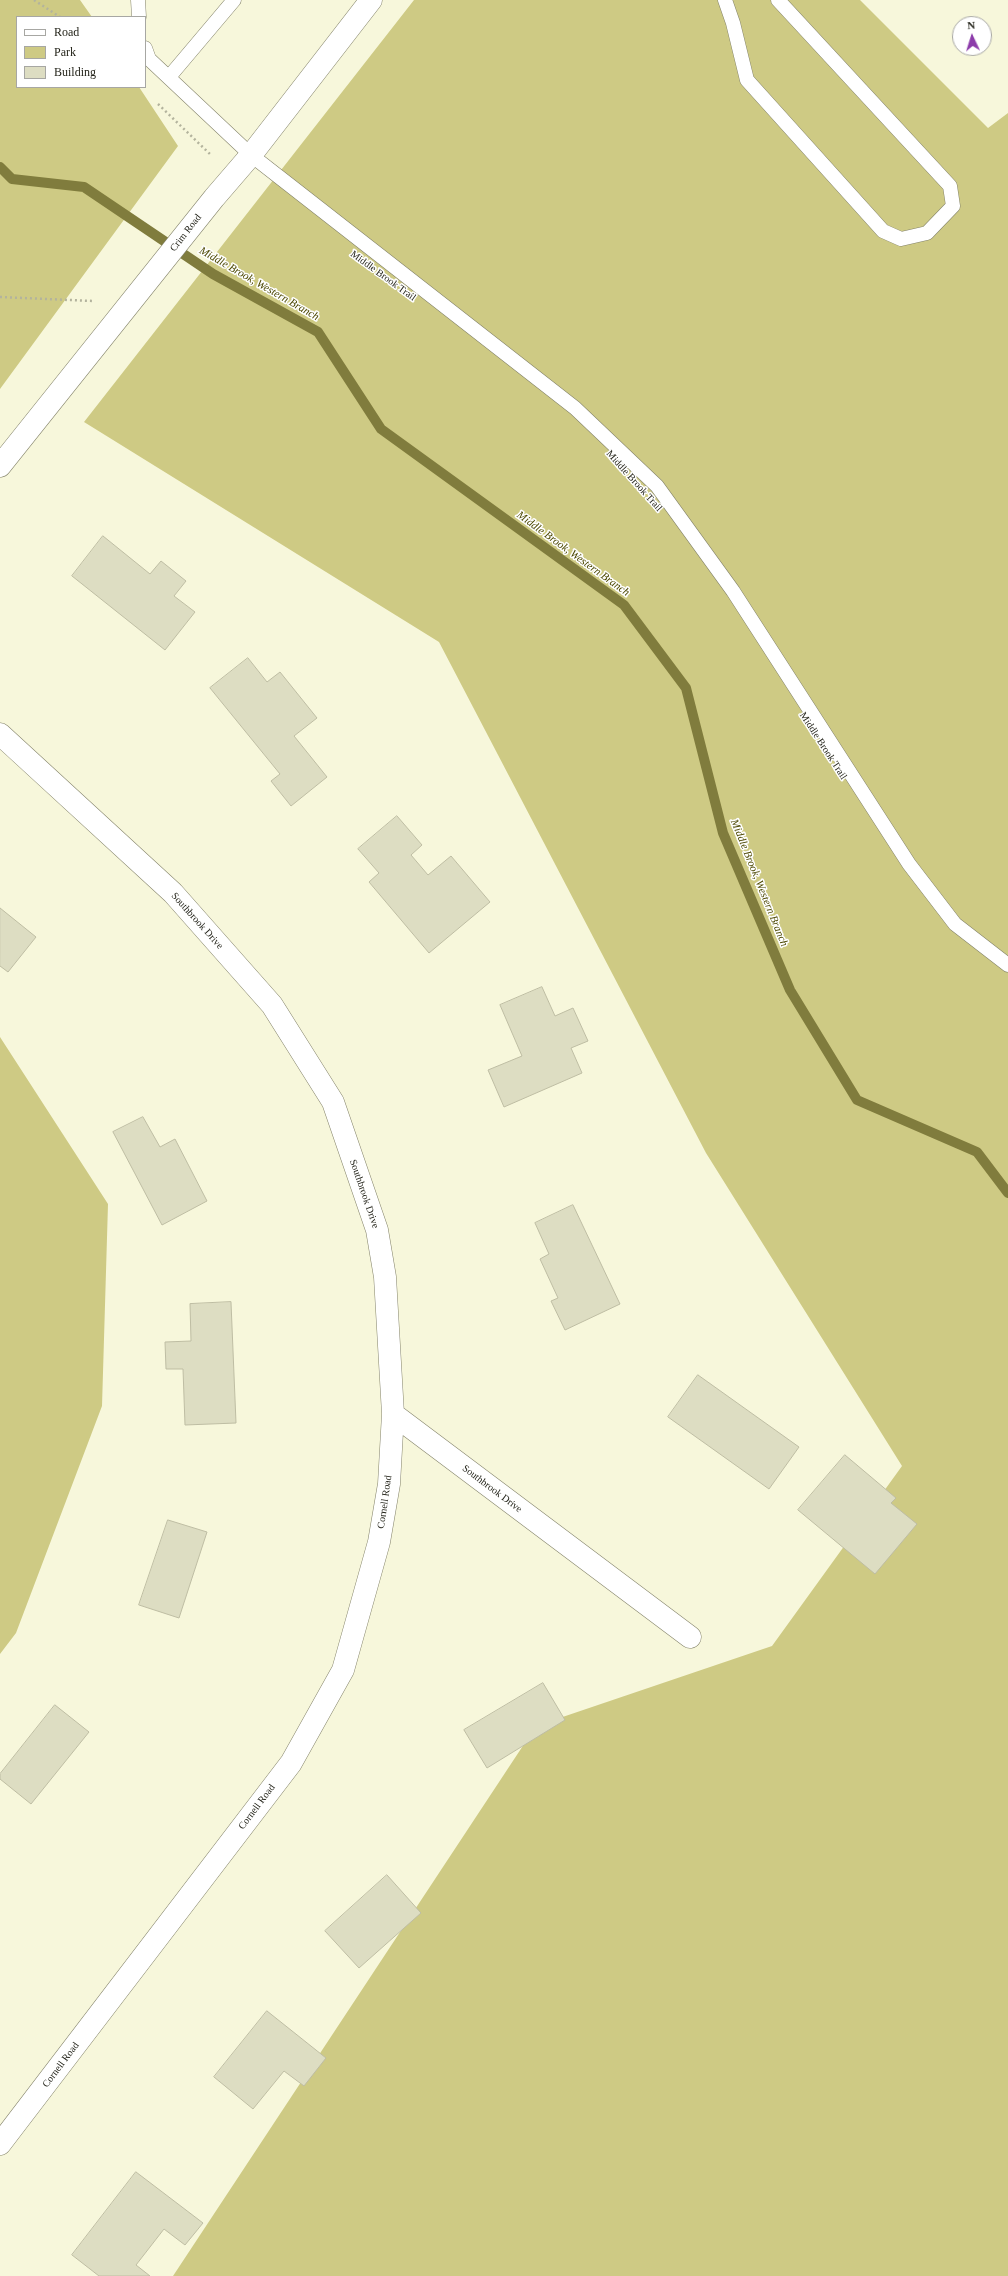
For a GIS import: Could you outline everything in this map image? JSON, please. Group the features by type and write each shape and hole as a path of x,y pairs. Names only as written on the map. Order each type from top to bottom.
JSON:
{"street":[{"name":"Crim Road","path":"0,466 214,198 251,155 371,0"},
{"name":"Southbrook Drive","path":"0,734 173,893 272,1005 333,1102 377,1230 385,1277 393,1414 690,1637"},
{"name":"Cornell Road","path":"0,2144 291,1763 343,1670 379,1542 389,1484 393,1414"}],"lane":[{"path":"138,0 139,16"},
{"path":"169,77 234,0"},
{"path":"725,0 734,23 747,80 883,231 901,239 927,233 953,206 950,186 778,0"},
{"path":"146,51 149,59 251,155 575,408 657,486 734,591 910,864 955,924 1008,965"}],"path":[{"path":"34,0 58,16"},
{"path":"156,102 180,128 233,175"},
{"path":"0,297 132,302"}],"green space":[{"path":"0,0 80,0 91,16 16,16 16,88 140,88 178,146 0,389"},
{"path":"414,0 860,0 988,128 1008,113 1008,2276 173,2276 536,1726 772,1646 902,1466 706,1153 439,642 84,422"},
{"path":"0,1037 108,1204 102,1406 16,1633 0,1654"}],"building":[{"path":"103,536 150,574 161,561 186,581 174,596 195,612 165,650 72,576"},
{"path":"248,658 267,682 280,672 317,718 294,736 327,777 291,806 271,781 280,774 210,688"},
{"path":"397,816 422,845 411,855 428,875 451,856 490,902 429,953 369,882 379,873 358,849"},
{"path":"0,908 36,937 8,972 0,966"},
{"path":"542,987 555,1016 573,1008 588,1041 571,1048 582,1073 504,1107 488,1070 522,1056 500,1005"},
{"path":"143,1117 160,1147 175,1139 207,1201 162,1225 113,1132"},
{"path":"573,1205 620,1304 565,1330 551,1301 558,1298 540,1259 549,1254 535,1223"},
{"path":"231,1302 236,1423 185,1425 183,1369 166,1369 165,1342 191,1341 190,1304"},
{"path":"698,1375 799,1447 769,1489 668,1417"},
{"path":"845,1455 896,1498 891,1503 917,1524 875,1574 798,1510"},
{"path":"168,1520 207,1532 179,1618 139,1605"},
{"path":"543,1683 565,1720 487,1768 464,1730"},
{"path":"55,1705 89,1732 31,1804 0,1779 0,1774"},
{"path":"387,1875 421,1913 359,1968 325,1931"},
{"path":"267,2011 326,2058 304,2086 284,2071 253,2109 214,2077"},
{"path":"136,2172 203,2223 185,2245 164,2229 136,2265 150,2276 99,2276 72,2255"}],"waterway":[{"name":"Middle Brook, Western Branch","path":"0,167 12,179 84,187 213,274 318,332 381,429 624,605 686,688 723,833 790,990 857,1100 977,1152 1008,1193"}]}
